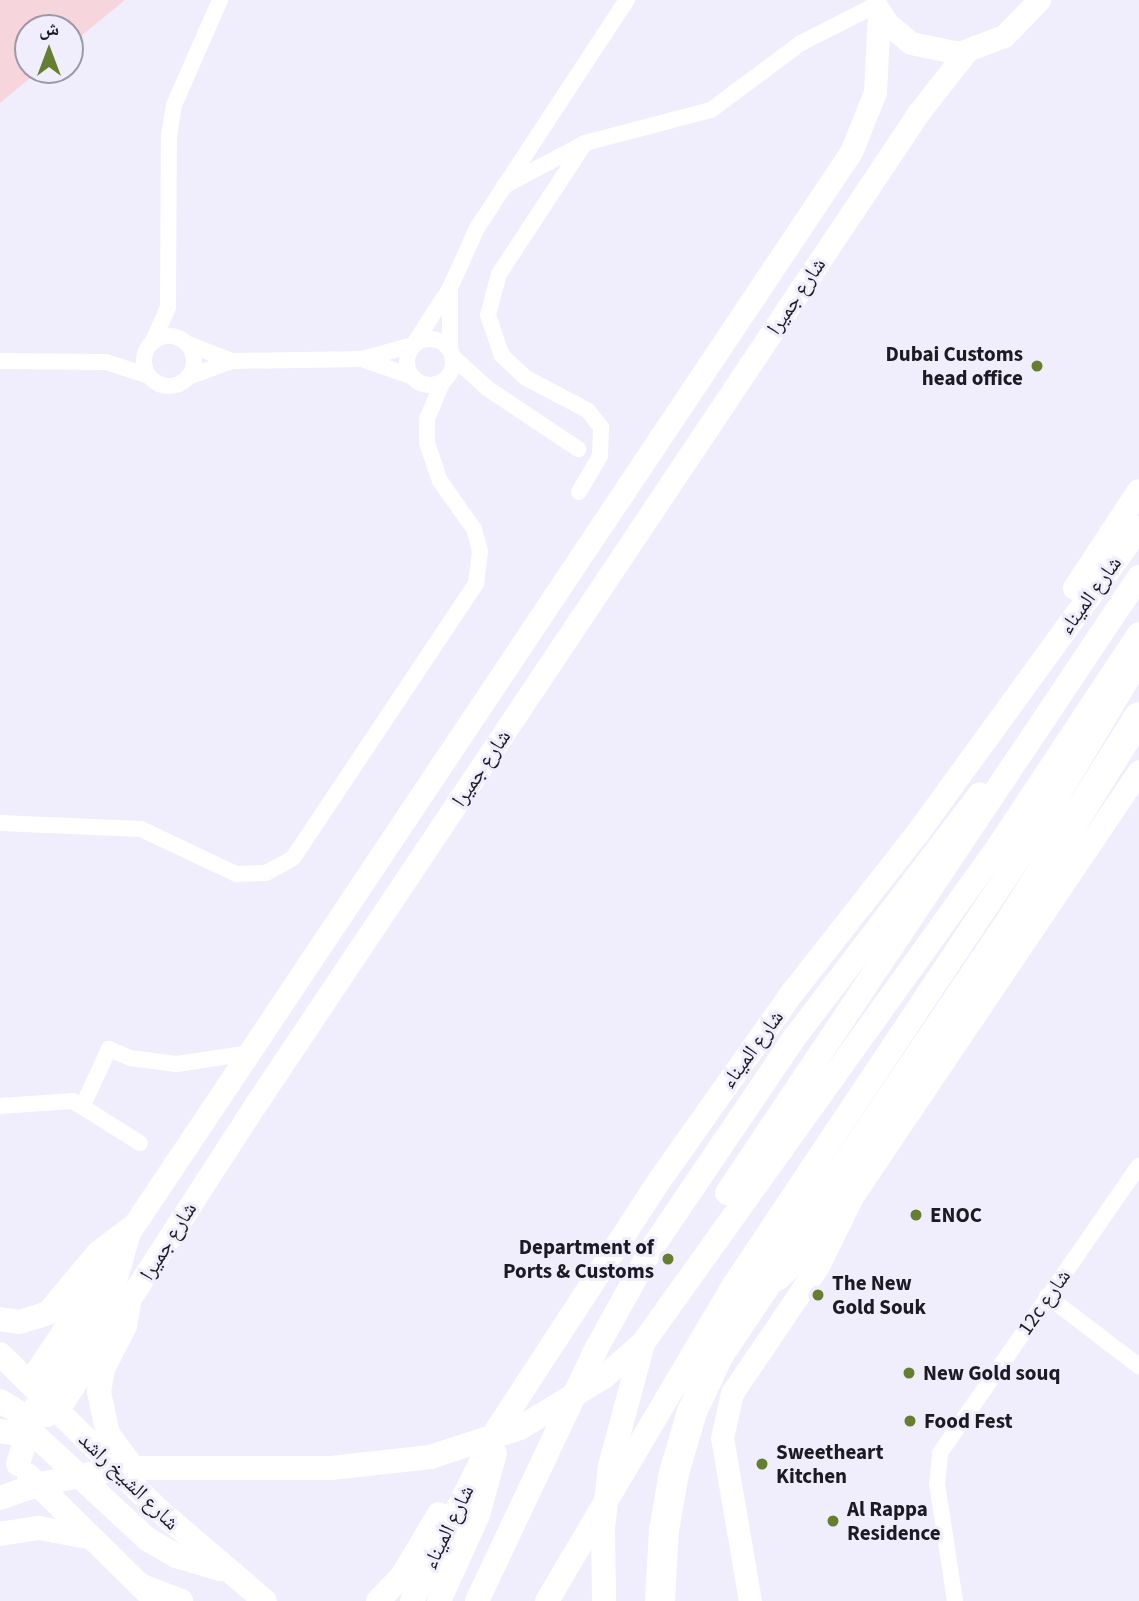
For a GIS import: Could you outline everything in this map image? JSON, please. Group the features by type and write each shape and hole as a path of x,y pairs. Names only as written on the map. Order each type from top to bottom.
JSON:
{"highway":[{"path":"660,1601 668,1501 682,1442 705,1383 736,1324 984,963 1123,782 1139,718"}],"main road":[{"path":"945,792 978,725 1139,491"},
{"name":"شارع الميناء","path":"412,1601 498,1428 718,1097 1139,528"},
{"path":"477,1601 594,1353 652,1248 795,1037 966,825 1046,717 1139,577"},
{"path":"0,1498 40,1484 120,1468 294,1469 405,1462 477,1445 565,1404 643,1343 998,847 1139,634"},
{"path":"547,1601 711,1323 821,1148 1036,832 1139,659"},
{"path":"1123,782 1139,735"},
{"path":"604,1601 603,1528 610,1466 624,1403 656,1312 704,1228 966,825"},
{"path":"711,1323 771,1284 839,1219"},
{"path":"0,1320 19,1322 48,1313 98,1253 130,1229"},
{"path":"130,1229 111,1290 18,1425 147,1539 176,1556 225,1570"},
{"path":"129,1303 125,1326 103,1369 99,1403 108,1434 154,1506"},
{"name":"شارع الشيخ راشد","path":"0,1354 18,1425 88,1537 147,1593"},
{"name":"شارع الشيخ راشد","path":"18,1425 154,1506 225,1570 265,1601"},
{"name":"شارع جميرا","path":"0,1486 18,1425"},
{"path":"439,1601 478,1515 498,1428"},
{"path":"378,1601 402,1576 442,1511 469,1484"},
{"path":"0,1534 39,1528 88,1537"},
{"path":"147,1593 181,1601"}],"street":[{"path":"149,376 144,359 168,308 171,120 183,76 220,0"},
{"path":"0,823 141,829 236,874 266,873 293,858 476,584 478,540 469,519 435,469 427,419 406,360 450,288 466,248 502,187 627,0"},
{"path":"502,187 585,143 711,110 816,34 876,6 894,30 917,45 946,53 966,52 1004,36 1039,0"},
{"name":"شارع جميرا","path":"130,1229 851,152 875,92 876,6"},
{"name":"شارع جميرا","path":"18,1425 129,1303 255,1105 585,611 919,112 966,52"},
{"path":"579,492 603,449 597,421 509,365 492,337 488,316 499,274 585,143"},
{"path":"427,419 444,380 451,353 450,288"},
{"path":"168,308 194,361 188,377"},
{"path":"106,362 168,335 232,361"},
{"path":"0,361 106,362 171,386 232,361 362,359 437,340 487,388 578,449"},
{"path":"362,359 425,384 444,380 487,388"},
{"path":"750,1601 723,1447 725,1411 737,1385 818,1266 839,1219 1123,782 1139,771"},
{"path":"83,1105 109,1049 119,1055 191,1063 250,1053"},
{"path":"0,1106 61,1100 83,1105 141,1143"},
{"name":"12c شارع","path":"955,1601 936,1475 940,1453 1139,1166"},
{"path":"1044,1301 1139,1366"}],"shaded area":[{"path":"0,0 125,0 84,34 84,14 14,14 14,84 23,84 0,103"}],"place":[{"name":"Dubai Customs head office","path":"1037,366"},
{"name":"ENOC","path":"916,1215"},
{"name":"Department of Ports & Customs","path":"668,1259"},
{"name":"The New Gold Souk","path":"818,1295"},
{"name":"New Gold souq","path":"909,1373"},
{"name":"Food Fest","path":"910,1421"},
{"name":"Sweetheart Kitchen","path":"762,1464"},
{"name":"Al Rappa Residence","path":"833,1521"}]}
